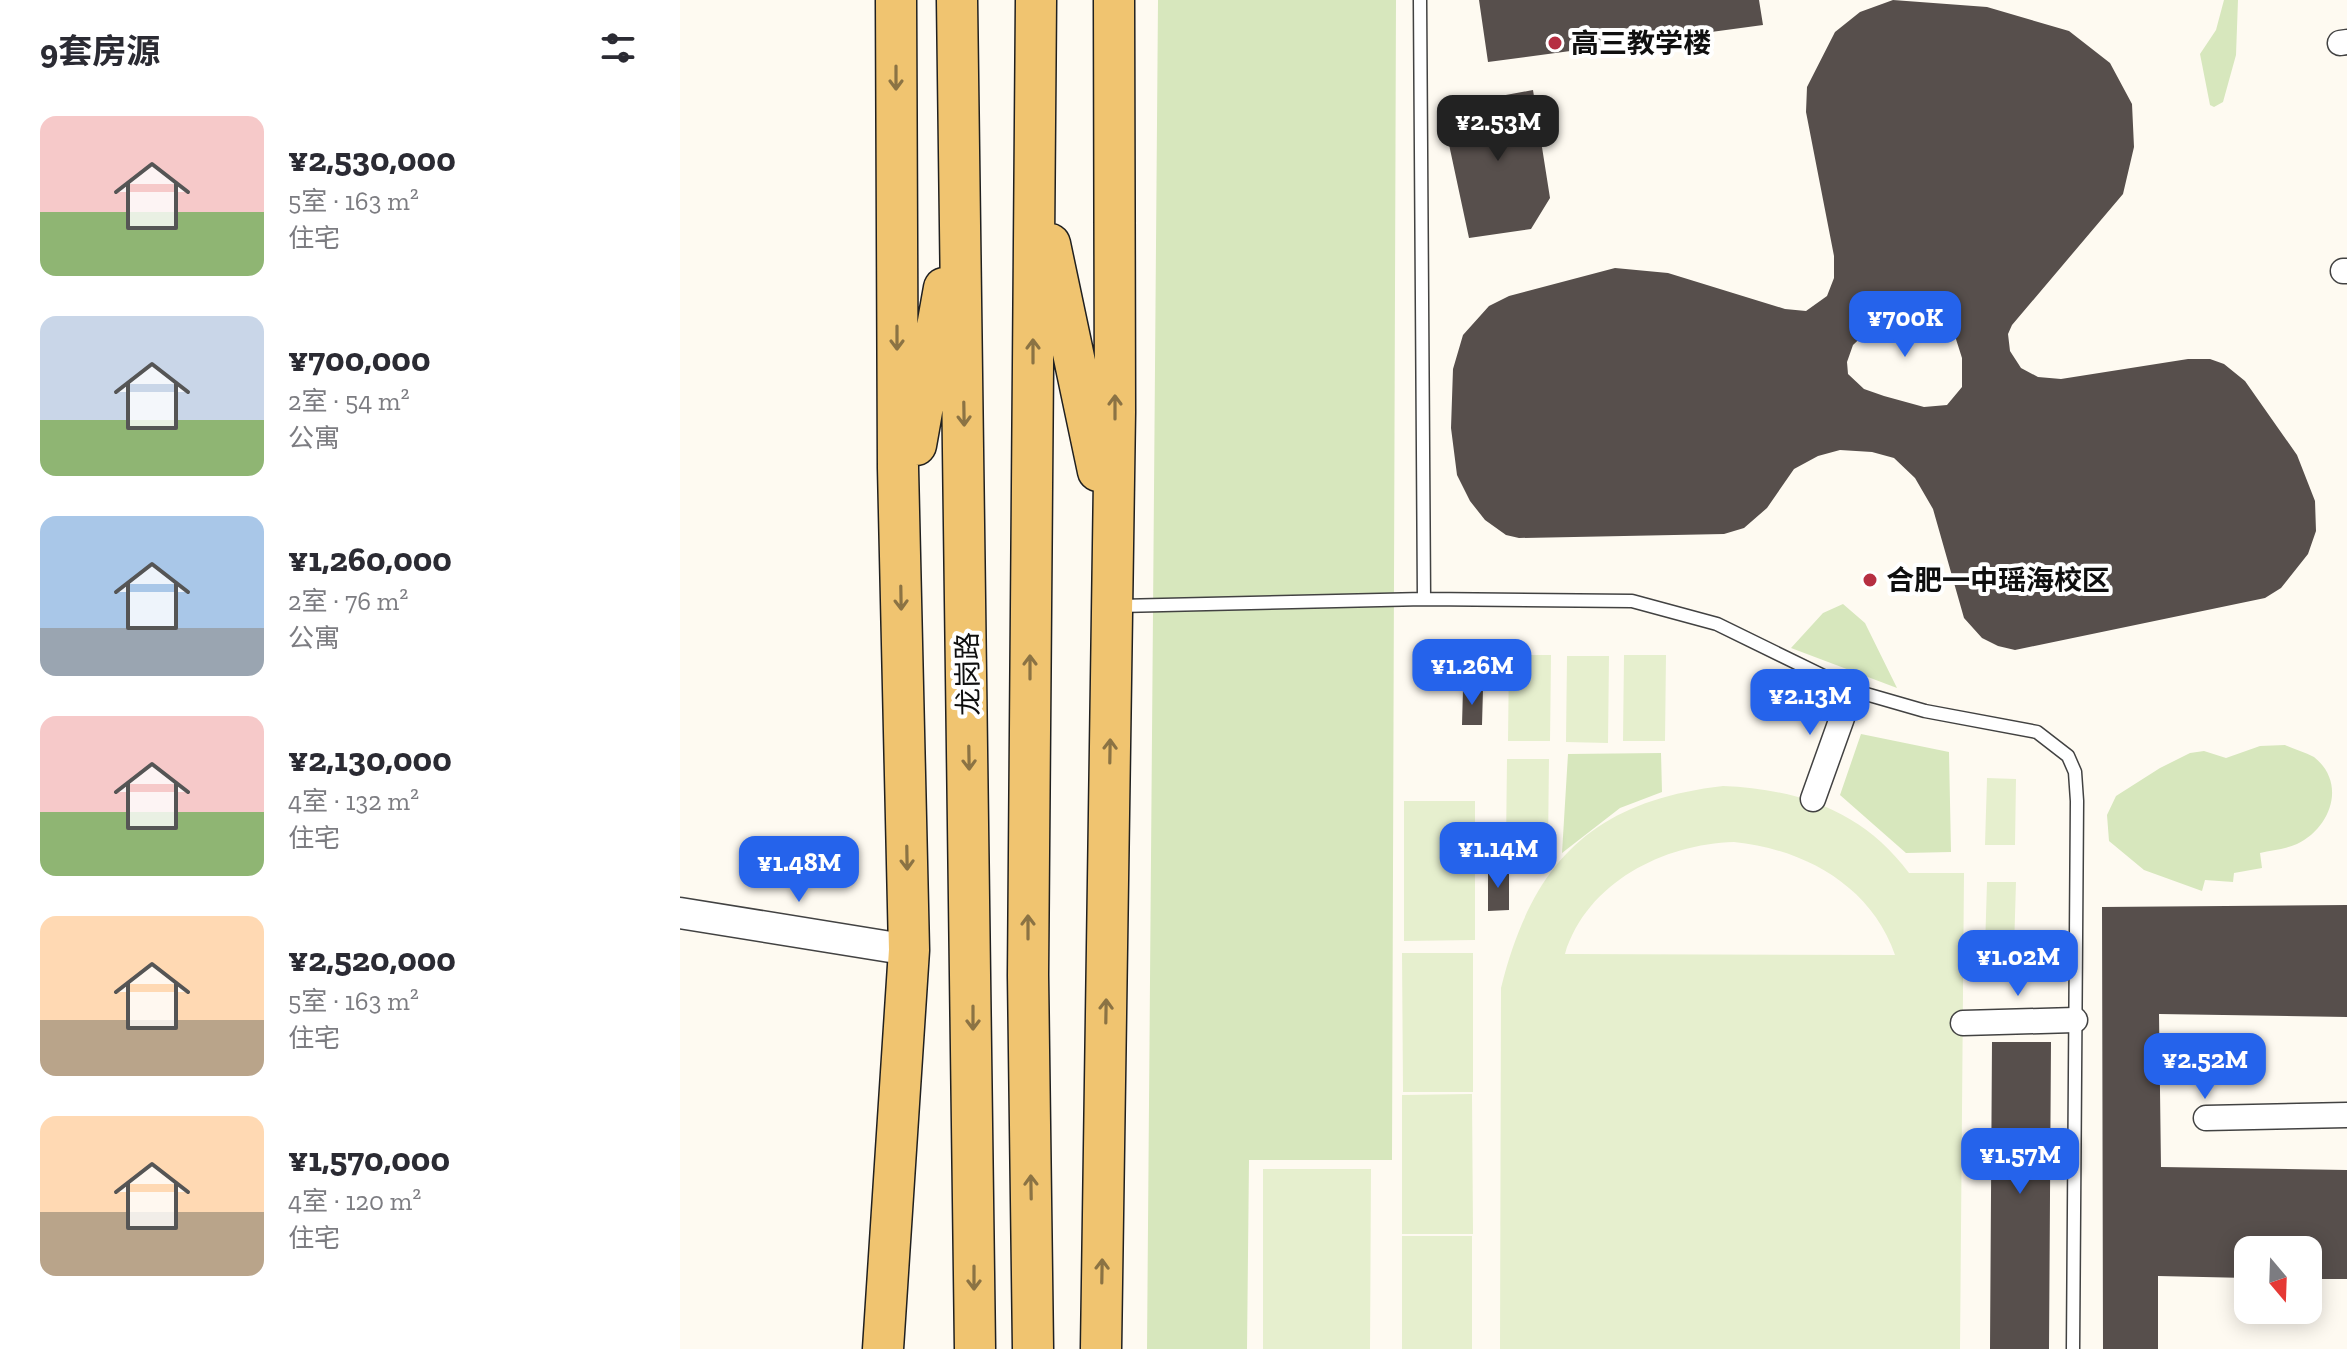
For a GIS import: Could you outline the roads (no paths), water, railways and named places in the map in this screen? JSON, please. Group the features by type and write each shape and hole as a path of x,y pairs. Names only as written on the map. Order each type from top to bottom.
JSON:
{"main road":[{"path":"883,1349 909,950 899,536 896,0"},
{"name":"龙岗路","path":"957,0 975,1349"},
{"path":"1033,1349 1028,975 1036,0"},
{"path":"1101,1349 1113,542 1114,0"},
{"path":"1035,168 1113,542"},
{"path":"899,536 960,201"}],"street":[{"path":"1813,799 1852,690"},
{"path":"680,913 909,950"},
{"path":"1963,1023 2075,1020"},
{"path":"2206,1118 2347,1115"}],"lane":[{"path":"1420,0 1424,599"},
{"path":"1112,606 1424,599 1632,601 1717,624 1852,690 1925,711 2037,732 2068,756 2075,772 2077,801 2073,1349"}],"place":[{"name":"高三教学楼","path":"1555,43"},
{"name":"合肥一中瑶海校区","path":"1870,580"}]}
